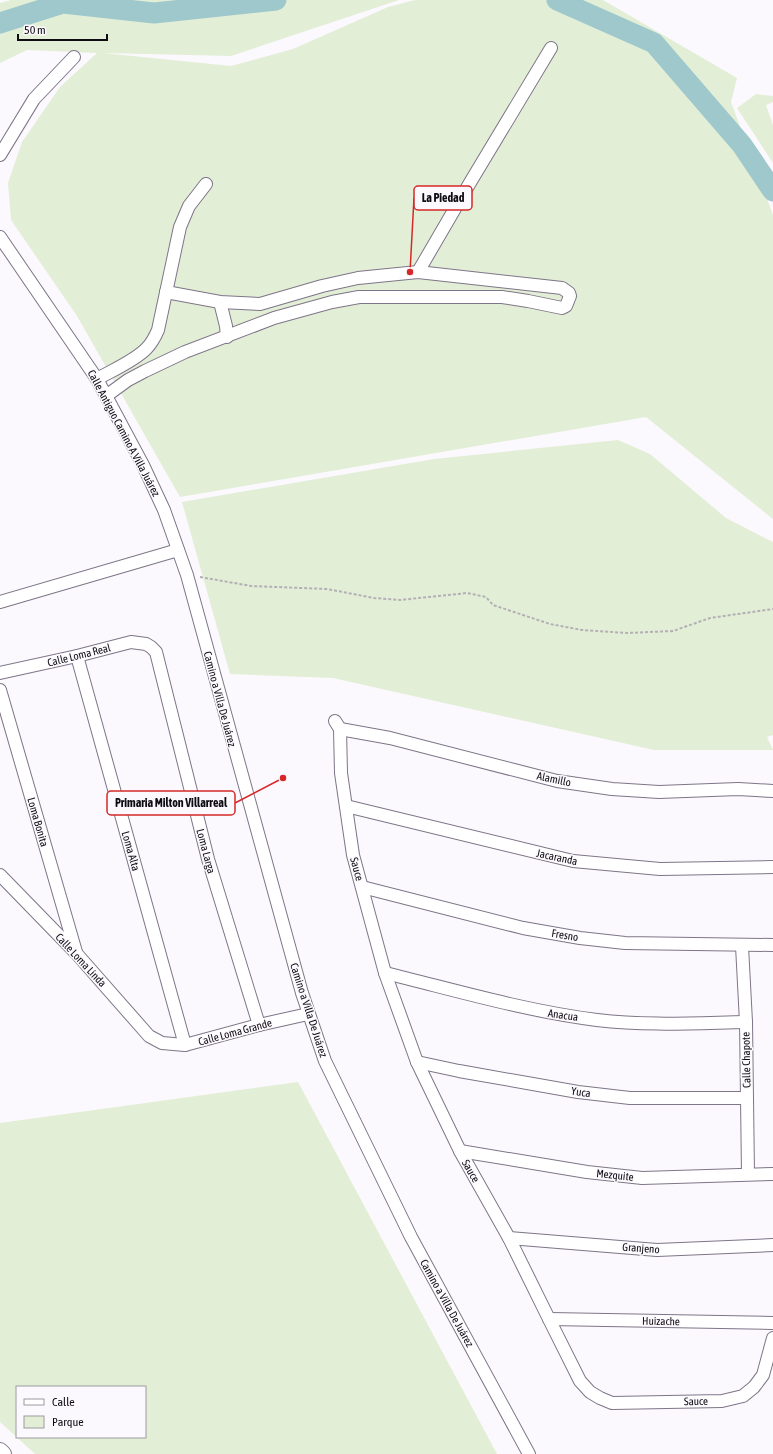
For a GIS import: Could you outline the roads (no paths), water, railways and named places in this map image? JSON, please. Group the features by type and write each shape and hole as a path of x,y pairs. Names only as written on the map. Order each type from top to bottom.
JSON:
{"main road":[{"path":"0,1451 3,1454"}],"street":[{"path":"418,272 471,180 551,48"},
{"path":"0,155 34,99 74,57"},
{"path":"97,379 139,354 147,348 153,340 158,330 180,227 189,206 206,184"},
{"name":"Calle Antiguo Camino A Villa Juárez","path":"0,237 97,379 143,465 164,510 172,533"},
{"path":"106,396 128,380 185,352 274,318 332,302 359,297 502,297 562,308 566,306 570,296 569,293 562,288 418,272 358,278 322,286 260,304 220,302 166,292"},
{"path":"358,278 359,297"},
{"path":"220,302 227,337"},
{"name":"Camino a Villa De Juárez","path":"172,533 187,575 308,1014 325,1062 411,1237 529,1454"},
{"path":"0,602 178,550"},
{"name":"Calle Loma Real","path":"0,673 131,642 146,644 156,652"},
{"name":"Loma Larga","path":"156,652 208,859 259,1025"},
{"name":"Loma Alta","path":"77,656 186,1045"},
{"name":"Loma Bonita","path":"0,690 76,953"},
{"name":"Alamillo","path":"337,725 557,781 612,789 659,792 738,789 773,791"},
{"name":"Sauce","path":"337,725 341,773 353,855 384,973 417,1062 460,1151 509,1238 580,1381 590,1392 612,1403 722,1401 743,1396 754,1387 763,1375 773,1338"},
{"name":"Jacaranda","path":"346,806 573,861 660,869 773,867"},
{"name":"Calle Loma Linda","path":"0,875 76,953 149,1036 162,1043"},
{"name":"Fresno","path":"362,887 523,928 580,938 625,943 742,946 773,945"},
{"name":"Calle Chapote","path":"742,946 746,1022 748,1174"},
{"name":"Anacua","path":"384,973 544,1012 599,1020 653,1025 746,1022"},
{"name":"Calle Loma Grande","path":"162,1043 186,1045 259,1025 308,1014"},
{"name":"Yuca","path":"417,1062 578,1092 630,1098 747,1098"},
{"name":"Mezquite","path":"460,1151 587,1172 642,1178 773,1174"},
{"name":"Granjeno","path":"509,1238 657,1250 773,1245"},
{"name":"Huizache","path":"548,1319 773,1323"}],"waterway":[{"path":"0,23 63,3 154,13 276,0"},
{"path":"557,0 654,43 742,145 773,191"}],"place":[{"name":"La Piedad","path":"410,272"},
{"name":"Primaria Milton Villarreal","path":"283,778"}]}
